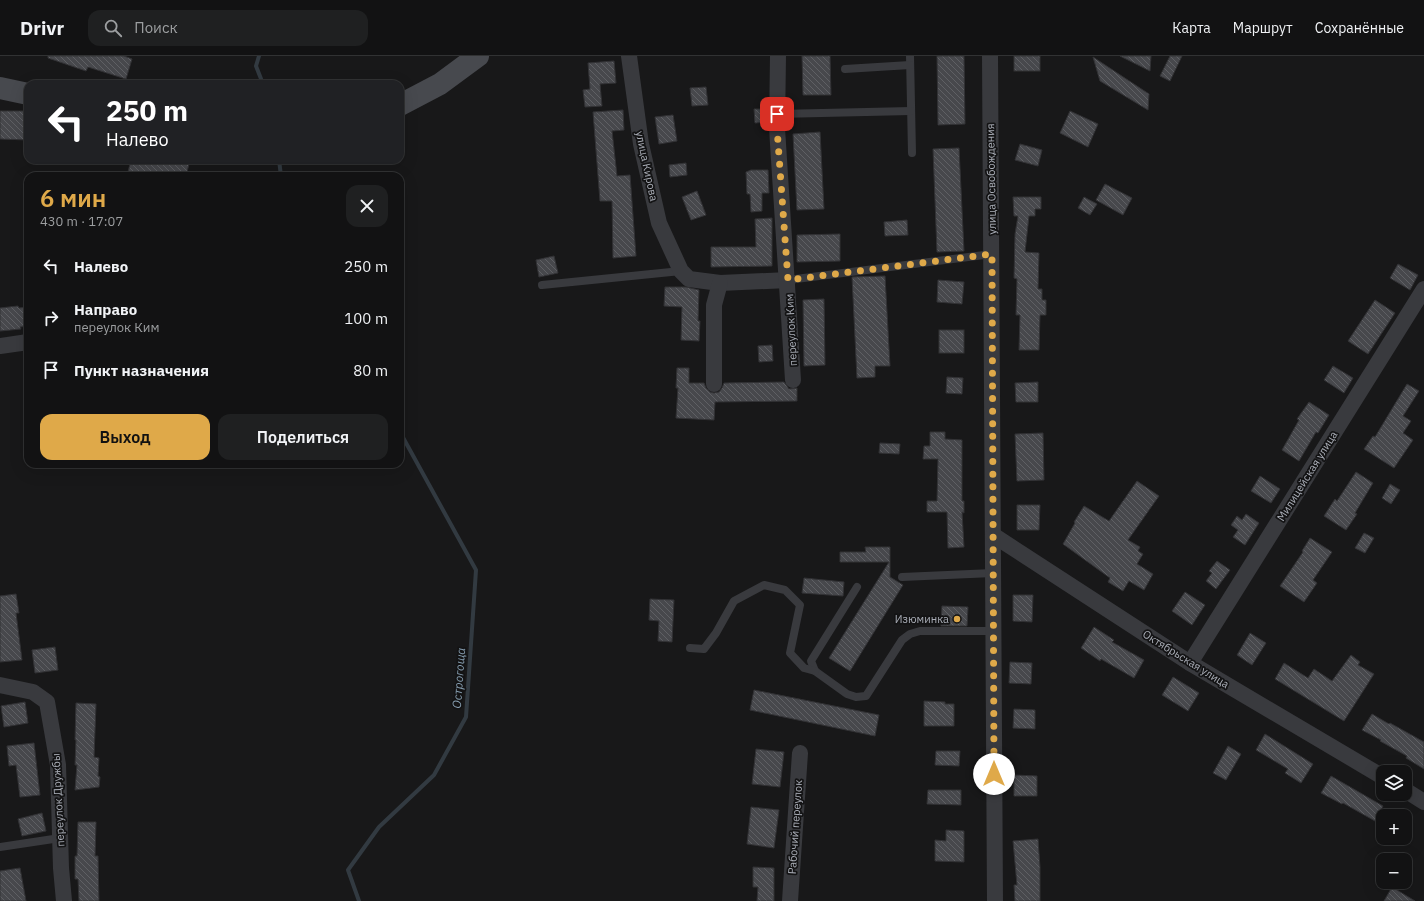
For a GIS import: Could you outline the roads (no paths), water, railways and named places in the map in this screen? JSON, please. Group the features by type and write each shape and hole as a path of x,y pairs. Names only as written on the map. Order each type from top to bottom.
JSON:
{"main road":[{"path":"404,103 440,84 478,56"},
{"path":"0,88 24,93"}],"street":[{"name":"улица Кирова","path":"629,56 641,144 660,223 681,271"},
{"name":"переулок Ким","path":"778,56 777,128 788,280 793,380"},
{"name":"улица Освобождения","path":"990,56 995,901"},
{"name":"переулок Ким","path":"681,271 689,279 720,283 788,280"},
{"path":"714,384 714,305 720,283"},
{"name":"Милицейская улица","path":"1190,662 1424,289"},
{"path":"0,346 24,343"},
{"name":"Октябрьская улица","path":"993,535 1190,662 1376,773"},
{"name":"переулок Дружбы","path":"0,684 33,692 47,702 58,765 60,838 64,901"},
{"name":"Рабочий переулок","path":"790,901 800,753"},
{"path":"1412,793 1423,798"}],"lane":[{"path":"910,56 912,153"},
{"path":"845,69 910,65"},
{"path":"777,114 911,111"},
{"path":"788,280 992,254"},
{"path":"542,285 681,271"},
{"path":"902,577 993,573"},
{"path":"690,648 704,649 716,633 734,601 764,585 785,590 800,605 790,653 804,668 815,671 847,694 856,697 866,696 902,640 910,634 920,631 994,631"},
{"path":"815,671 811,661 857,587"},
{"path":"0,847 60,838"}],"waterway":[{"name":"Острогоща","path":"259,56 256,66 261,80"},
{"name":"Острогоща","path":"280,164 280,172"},
{"name":"Острогоща","path":"359,901 348,870 379,827 434,775 466,717 476,570 404,439"}],"place":[{"name":"Изюминка","path":"957,619"}]}
